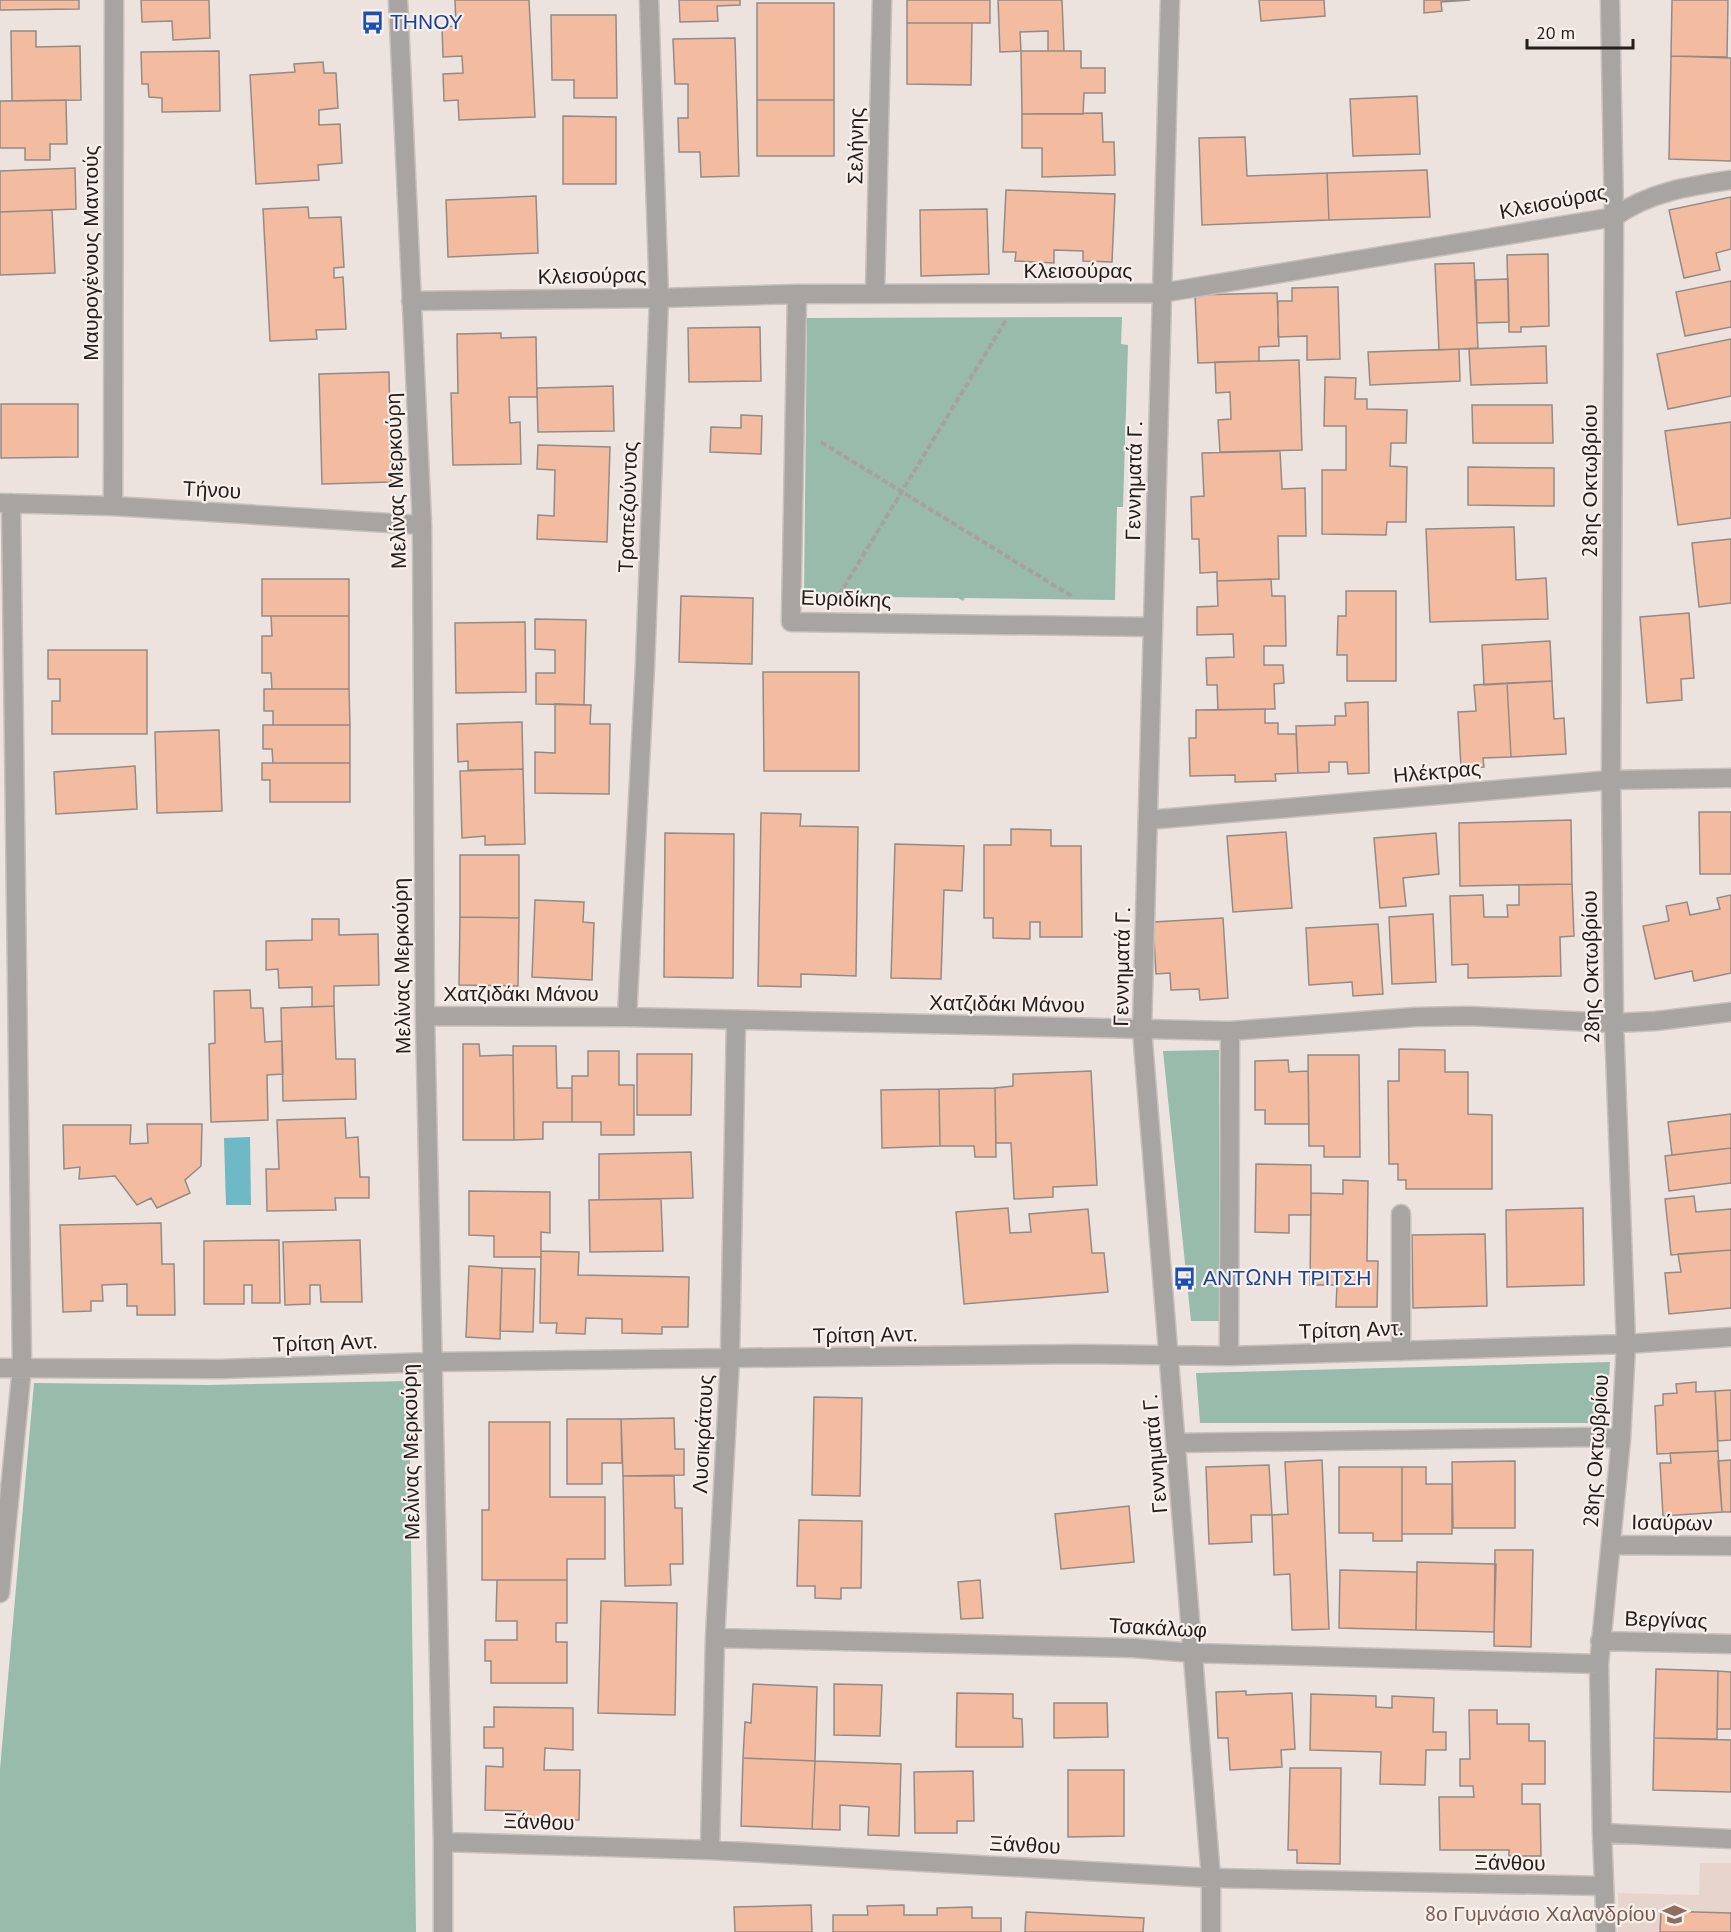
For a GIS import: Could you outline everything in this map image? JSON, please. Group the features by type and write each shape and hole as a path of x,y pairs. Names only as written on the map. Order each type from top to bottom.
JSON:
{"street":[{"name":"Μαυρογένους Μαντούς","path":"113,506 114,0"},
{"name":"Μελίνας Μερκούρη","path":"398,0 422,525 425,1016 443,1932"},
{"name":"Τραπεζούντος","path":"627,1017 645,665 659,298 649,0"},
{"name":"Σελήνης","path":"875,294 882,0"},
{"name":"Γεννηματά Γ.","path":"1170,0 1142,1030 1211,1878 1211,1932"},
{"name":"28ης Οκτωβρίου","path":"1606,1932 1599,1664 1621,1439 1626,1344 1614,1023 1611,780 1614,217 1610,0"},
{"name":"Κλεισούρας","path":"411,301 797,294 1162,293 1614,217 1629,206 1673,190 1731,180"},
{"name":"Ευριδίκης","path":"797,294 791,622 1153,627"},
{"name":"Τήνου","path":"6,503 113,506 422,525"},
{"path":"0,1593 22,1367 6,503"},
{"name":"Ηλέκτρας","path":"1148,820 1611,780 1731,778"},
{"name":"Χατζιδάκι Μάνου","path":"425,1016 627,1017 1230,1031 1415,1017 1469,1016 1614,1023 1656,1021 1731,1012"},
{"name":"Λυσικράτους","path":"710,1850 715,1638 730,1358 736,1020"},
{"path":"1229,1356 1230,1031"},
{"path":"1401,1214 1401,1351"},
{"name":"Τρίτση Αντ.","path":"0,1368 221,1369 432,1362 1067,1354 1229,1356 1626,1344 1731,1337"},
{"path":"1176,1443 1592,1437 1621,1439"},
{"name":"Ισαύρων","path":"1612,1545 1731,1546"},
{"name":"Τσακάλωφ","path":"715,1638 1134,1648 1193,1653 1599,1664"},
{"name":"Βεργίνας","path":"1600,1641 1731,1644"},
{"path":"1602,1833 1731,1839"},
{"name":"Ξάνθου","path":"443,1842 710,1850 1211,1878 1604,1886"}],"path":[{"path":"822,623 1022,293"},
{"path":"795,425 1080,602"}],"shaded area":[{"name":"8ο Γυμνάσιο Χαλανδρίου","path":"1700,1863 1731,1863 1731,1932 1618,1932 1618,1893 1699,1895"}],"green space":[{"path":"1122,317 1121,344 1128,345 1123,507 1117,507 1115,600 965,598 963,601 958,598 804,596 807,318"},
{"path":"1219,1050 1219,1321 1191,1321 1163,1051"},
{"path":"1610,1362 1606,1423 1200,1423 1196,1373"},
{"path":"409,1381 416,1932 0,1932 0,1769 34,1383 207,1385"}],"water":[{"path":"250,1137 251,1205 226,1205 224,1138"}],"building":[{"path":"0,0 79,0 79,9 0,10"},
{"path":"141,0 209,0 210,38 173,40 172,21 142,22"},
{"path":"455,0 529,0 535,117 459,120 458,100 444,101 443,74 463,73 462,56 443,57 442,27 456,26"},
{"path":"679,0 740,0 740,5 717,6 718,21 680,22"},
{"path":"907,0 990,0 990,23 907,23"},
{"path":"998,0 1062,0 1064,51 1048,51 1048,31 1020,32 1021,51 1000,52"},
{"path":"1259,0 1324,0 1325,16 1261,21"},
{"path":"1424,0 1470,0 1441,2 1442,11 1424,13"},
{"path":"1672,0 1728,0 1727,57 1671,56"},
{"path":"757,3 834,3 834,100 757,100"},
{"path":"551,15 616,15 617,98 574,98 574,80 552,80"},
{"path":"907,23 972,23 971,85 907,84"},
{"path":"11,31 36,31 36,47 80,46 81,100 12,101"},
{"path":"735,38 739,176 701,177 700,152 679,152 678,118 688,118 688,84 675,84 673,39"},
{"path":"219,51 220,111 162,112 162,98 149,97 148,84 142,84 141,52"},
{"path":"1021,51 1081,51 1081,68 1105,68 1105,93 1084,93 1083,114 1022,114"},
{"path":"1671,56 1731,58 1731,161 1669,159"},
{"path":"323,62 324,73 336,73 338,108 319,110 319,125 340,124 342,163 318,165 319,180 256,184 250,75 295,72 294,64"},
{"path":"1417,96 1420,154 1353,156 1350,99"},
{"path":"66,100 67,144 50,144 50,160 25,160 25,148 0,148 0,101"},
{"path":"757,100 834,100 834,156 757,156"},
{"path":"1102,113 1103,142 1114,142 1115,175 1042,177 1042,148 1022,148 1022,114"},
{"path":"563,116 616,117 616,184 563,184"},
{"path":"1245,137 1247,176 1327,173 1329,220 1202,225 1199,138"},
{"path":"75,168 76,209 0,212 0,171"},
{"path":"1427,170 1430,217 1329,220 1327,173"},
{"path":"1006,190 1115,194 1112,262 1083,261 1083,251 1054,250 1054,263 1015,261 1016,252 1003,252"},
{"path":"536,196 538,253 448,257 446,200"},
{"path":"1731,197 1731,249 1716,253 1720,270 1684,278 1669,210"},
{"path":"308,207 309,218 341,217 344,267 334,268 334,278 343,277 346,329 316,330 317,339 270,341 263,209"},
{"path":"987,209 989,274 921,276 920,210"},
{"path":"52,210 55,273 0,275 0,212"},
{"path":"1548,254 1549,326 1521,327 1521,332 1509,332 1507,255"},
{"path":"1474,263 1478,348 1439,350 1435,264"},
{"path":"1508,279 1509,322 1477,323 1476,280"},
{"path":"1731,281 1731,327 1685,336 1676,292"},
{"path":"1338,287 1340,359 1307,360 1307,336 1278,337 1278,301 1292,301 1292,288"},
{"path":"1277,293 1279,346 1259,347 1259,361 1198,363 1195,295"},
{"path":"760,327 761,381 689,382 688,328"},
{"path":"501,333 501,338 536,337 537,397 509,397 510,423 520,422 521,464 453,465 451,393 458,393 457,334"},
{"path":"1731,339 1731,396 1668,409 1657,354"},
{"path":"1546,346 1547,383 1471,385 1469,349"},
{"path":"1459,349 1460,381 1370,385 1368,352"},
{"path":"1299,360 1302,450 1220,452 1218,420 1231,419 1230,392 1216,393 1215,362"},
{"path":"389,372 391,482 322,484 319,374"},
{"path":"1325,377 1356,378 1355,399 1367,399 1367,409 1407,410 1406,443 1391,443 1390,466 1407,467 1406,522 1387,522 1386,535 1322,534 1322,470 1346,470 1346,426 1324,426"},
{"path":"613,386 614,431 538,432 537,388"},
{"path":"1,404 78,404 78,457 1,458"},
{"path":"1472,405 1552,405 1553,443 1473,443"},
{"path":"741,415 762,416 761,454 710,452 711,427 741,428"},
{"path":"1731,422 1731,518 1678,525 1665,431"},
{"path":"538,445 610,447 607,542 537,539 538,515 554,516 555,470 537,469"},
{"path":"1280,451 1282,489 1305,488 1306,536 1278,536 1279,579 1217,581 1217,572 1200,573 1199,539 1192,539 1191,497 1204,496 1202,453"},
{"path":"1468,467 1554,468 1554,506 1468,505"},
{"path":"1514,527 1516,580 1546,578 1548,619 1430,622 1426,529"},
{"path":"1731,539 1731,603 1699,607 1692,543"},
{"path":"262,579 349,579 349,616 262,616"},
{"path":"1271,579 1272,596 1285,596 1286,646 1264,646 1264,665 1283,665 1284,683 1274,684 1275,709 1218,710 1217,685 1207,685 1206,658 1234,657 1233,634 1197,635 1197,607 1218,606 1217,581"},
{"path":"1346,591 1396,591 1396,681 1347,681 1347,655 1337,655 1338,616 1346,616"},
{"path":"681,596 753,598 752,664 679,662"},
{"path":"1689,613 1694,678 1681,679 1682,700 1647,703 1640,617"},
{"path":"271,616 349,616 349,689 272,689 271,673 262,673 262,636 272,636"},
{"path":"535,619 586,620 584,705 536,704 536,673 555,673 555,650 535,649"},
{"path":"525,622 526,692 456,693 455,623"},
{"path":"1550,641 1552,681 1484,685 1482,645"},
{"path":"48,650 147,650 147,734 52,734 52,701 60,701 60,679 48,679"},
{"path":"763,672 859,672 859,771 764,771"},
{"path":"1552,681 1554,719 1564,718 1566,754 1511,757 1507,683"},
{"path":"1507,683 1511,757 1483,758 1484,767 1461,768 1458,712 1476,711 1474,685"},
{"path":"264,689 349,689 350,725 273,725 273,711 264,711"},
{"path":"1368,702 1369,773 1348,774 1347,762 1329,762 1329,772 1298,773 1296,726 1335,725 1335,716 1346,716 1345,703"},
{"path":"555,704 591,705 590,724 610,724 609,794 535,793 535,752 555,753"},
{"path":"1265,709 1265,723 1278,723 1278,734 1296,734 1298,773 1275,774 1276,781 1235,782 1235,775 1190,776 1189,738 1196,738 1196,710"},
{"path":"522,722 523,769 468,770 468,761 458,762 457,724"},
{"path":"263,725 350,725 350,763 273,763 272,749 263,749"},
{"path":"219,730 222,811 157,813 155,732"},
{"path":"262,763 350,763 350,802 270,802 270,780 262,780"},
{"path":"135,766 137,809 56,814 54,772"},
{"path":"523,769 525,844 485,845 485,836 462,838 460,771"},
{"path":"1699,812 1731,812 1731,874 1700,874"},
{"path":"761,813 801,814 800,826 858,827 856,976 801,974 801,987 758,986"},
{"path":"1571,820 1572,884 1460,886 1459,823"},
{"path":"1011,829 1051,830 1051,846 1081,846 1082,937 1040,937 1040,922 1030,922 1030,939 993,938 993,918 984,918 984,845 1011,845"},
{"path":"1286,832 1292,908 1233,912 1227,836"},
{"path":"665,833 734,834 733,978 664,977"},
{"path":"1436,833 1439,874 1403,878 1406,906 1380,908 1374,838"},
{"path":"895,844 964,846 962,891 944,890 941,979 891,978"},
{"path":"460,855 519,855 519,918 460,917"},
{"path":"1572,884 1574,936 1560,937 1561,976 1468,978 1468,964 1452,965 1450,896 1483,895 1484,917 1508,917 1507,905 1519,905 1519,885"},
{"path":"1731,895 1731,973 1694,981 1692,971 1655,979 1643,926 1669,921 1666,906 1687,902 1690,915 1720,909 1717,898"},
{"path":"535,900 584,902 583,922 594,923 592,980 532,977"},
{"path":"1433,914 1436,982 1392,984 1389,917"},
{"path":"460,917 519,918 518,986 459,985"},
{"path":"1223,918 1228,998 1200,1000 1199,989 1171,990 1170,973 1156,974 1153,922"},
{"path":"312,919 339,919 339,935 378,934 379,985 334,986 334,1006 312,1007 312,987 279,988 278,969 266,970 266,941 312,940"},
{"path":"1378,924 1383,994 1353,996 1352,982 1309,985 1306,928"},
{"path":"250,990 251,1008 263,1008 265,1042 282,1041 283,1074 267,1075 268,1120 211,1122 209,1044 215,1043 214,991"},
{"path":"334,1006 336,1059 355,1059 356,1099 283,1101 281,1008"},
{"path":"463,1044 479,1044 480,1056 513,1055 514,1140 463,1140"},
{"path":"513,1046 556,1046 557,1088 572,1088 572,1122 543,1122 543,1139 514,1140"},
{"path":"1399,1049 1445,1050 1445,1072 1468,1072 1468,1114 1492,1115 1492,1189 1406,1189 1406,1180 1398,1180 1398,1164 1389,1164 1388,1081 1399,1081"},
{"path":"588,1051 619,1051 619,1085 634,1085 634,1135 601,1135 601,1122 572,1122 572,1076 588,1076"},
{"path":"637,1054 692,1054 691,1115 637,1115"},
{"path":"1308,1055 1359,1055 1360,1157 1324,1157 1324,1146 1309,1146"},
{"path":"1288,1060 1289,1072 1308,1071 1309,1124 1265,1124 1265,1110 1255,1110 1255,1061"},
{"path":"1091,1071 1097,1185 1053,1187 1053,1197 1014,1199 1011,1143 996,1143 995,1088 1013,1086 1013,1074"},
{"path":"995,1088 996,1157 975,1157 974,1146 940,1146 939,1089"},
{"path":"939,1089 940,1146 882,1148 881,1090"},
{"path":"1731,1114 1731,1148 1672,1155 1668,1122"},
{"path":"345,1118 346,1138 358,1137 360,1177 369,1177 369,1198 335,1198 336,1210 267,1211 266,1169 279,1169 277,1120"},
{"path":"147,1124 202,1124 201,1166 185,1180 190,1193 157,1208 151,1198 137,1205 115,1176 79,1179 80,1167 64,1169 63,1125 131,1125 130,1144 148,1143"},
{"path":"1731,1148 1731,1183 1669,1191 1665,1156"},
{"path":"691,1152 693,1198 599,1200 599,1154"},
{"path":"1256,1164 1311,1165 1311,1215 1289,1215 1289,1233 1255,1232"},
{"path":"1343,1180 1368,1181 1367,1261 1378,1261 1377,1307 1336,1307 1337,1285 1310,1285 1311,1193 1343,1194"},
{"path":"469,1191 550,1192 550,1233 541,1232 541,1257 494,1257 494,1236 469,1235"},
{"path":"1694,1196 1696,1212 1731,1209 1731,1250 1671,1255 1665,1199"},
{"path":"661,1199 663,1251 590,1252 589,1200"},
{"path":"1008,1208 1010,1233 1031,1232 1029,1214 1088,1209 1092,1253 1104,1253 1108,1292 964,1304 956,1212"},
{"path":"1583,1208 1584,1285 1507,1287 1506,1210"},
{"path":"161,1223 162,1264 174,1264 175,1315 137,1315 137,1306 127,1306 127,1284 102,1285 103,1301 91,1301 91,1311 63,1312 60,1225"},
{"path":"1485,1234 1487,1306 1413,1308 1412,1235"},
{"path":"279,1240 280,1303 252,1303 252,1285 244,1285 244,1304 204,1304 204,1241"},
{"path":"360,1240 362,1302 321,1302 320,1285 310,1285 310,1304 285,1305 283,1242"},
{"path":"1731,1250 1731,1308 1669,1314 1665,1273 1681,1272 1678,1254"},
{"path":"541,1251 579,1252 578,1275 689,1277 688,1327 662,1327 662,1334 622,1333 622,1319 586,1318 585,1334 556,1333 557,1323 540,1323"},
{"path":"469,1266 502,1268 500,1339 466,1337"},
{"path":"502,1268 535,1269 533,1332 500,1331"},
{"path":"1696,1382 1696,1392 1715,1391 1718,1451 1657,1454 1655,1406 1663,1405 1663,1394 1677,1393 1676,1384"},
{"path":"1731,1390 1731,1440 1718,1441 1715,1391"},
{"path":"814,1397 862,1398 860,1496 812,1495"},
{"path":"674,1418 675,1449 684,1449 684,1475 623,1476 621,1419"},
{"path":"567,1419 621,1419 622,1463 602,1463 602,1484 567,1484"},
{"path":"489,1422 550,1422 550,1497 605,1497 605,1559 567,1559 567,1580 482,1580 482,1510 489,1510"},
{"path":"1718,1451 1722,1512 1663,1516 1660,1463 1671,1463 1670,1453"},
{"path":"1322,1460 1329,1629 1292,1630 1290,1574 1274,1575 1272,1515 1288,1514 1285,1462"},
{"path":"1731,1460 1731,1512 1722,1512 1718,1461"},
{"path":"1515,1461 1515,1528 1453,1528 1452,1462"},
{"path":"1269,1465 1272,1515 1251,1515 1252,1542 1209,1544 1206,1467"},
{"path":"1339,1467 1402,1467 1402,1541 1373,1541 1373,1533 1339,1533"},
{"path":"1402,1467 1426,1467 1426,1484 1452,1484 1452,1534 1402,1534"},
{"path":"623,1476 674,1476 675,1508 682,1508 683,1564 670,1564 671,1585 625,1586"},
{"path":"1129,1506 1134,1562 1061,1569 1055,1514"},
{"path":"799,1520 862,1521 861,1588 841,1588 841,1599 815,1598 815,1586 797,1586"},
{"path":"1495,1550 1533,1550 1531,1647 1494,1646"},
{"path":"1417,1562 1496,1564 1494,1632 1416,1630"},
{"path":"1340,1570 1417,1572 1416,1630 1339,1628"},
{"path":"497,1580 567,1580 567,1623 556,1623 556,1642 567,1642 567,1683 491,1683 491,1661 485,1661 485,1640 517,1640 517,1621 496,1621"},
{"path":"980,1580 983,1618 961,1619 958,1582"},
{"path":"601,1601 677,1603 675,1715 598,1713"},
{"path":"1656,1669 1718,1671 1717,1739 1654,1738"},
{"path":"1718,1671 1731,1672 1731,1729 1717,1729"},
{"path":"753,1684 817,1687 815,1761 743,1758 745,1722 751,1723"},
{"path":"834,1684 882,1685 880,1736 834,1735"},
{"path":"1246,1691 1246,1695 1292,1693 1295,1749 1281,1750 1282,1767 1230,1770 1228,1738 1218,1738 1216,1692"},
{"path":"957,1693 1013,1694 1013,1718 1022,1719 1023,1747 956,1747"},
{"path":"1311,1694 1376,1696 1376,1707 1392,1708 1392,1696 1434,1698 1433,1732 1446,1732 1446,1750 1426,1750 1425,1785 1380,1784 1381,1752 1310,1750"},
{"path":"1054,1703 1107,1703 1108,1737 1054,1738"},
{"path":"494,1707 573,1708 573,1750 545,1748 544,1770 580,1770 579,1820 522,1818 523,1811 485,1810 486,1766 503,1767 503,1748 484,1748 484,1727 494,1727"},
{"path":"1469,1710 1497,1710 1497,1724 1529,1724 1529,1741 1545,1741 1545,1784 1522,1784 1522,1804 1540,1804 1541,1856 1509,1856 1509,1850 1440,1850 1439,1797 1474,1797 1473,1786 1460,1786 1460,1759 1470,1759"},
{"path":"1654,1738 1731,1740 1731,1792 1653,1790"},
{"path":"743,1758 815,1761 812,1829 741,1826"},
{"path":"815,1761 901,1764 899,1836 868,1835 869,1807 840,1805 840,1830 812,1829"},
{"path":"1290,1768 1341,1768 1340,1864 1297,1863 1297,1850 1288,1850"},
{"path":"1068,1770 1124,1770 1124,1836 1068,1837"},
{"path":"973,1771 974,1821 957,1821 957,1833 915,1833 914,1772"},
{"path":"811,1905 812,1932 735,1932 734,1907"},
{"path":"904,1905 904,1915 937,1915 937,1908 972,1907 972,1918 1001,1918 1001,1932 833,1932 833,1915 868,1915 867,1906"},
{"path":"1661,1911 1731,1913 1731,1932 1660,1932"},
{"path":"1026,1912 1144,1918 1143,1932 1025,1932"}],"place":[{"name":"ΤΗΝΟΥ","path":"372,22"},
{"name":"ΑΝΤΩΝΗ ΤΡΙΤΣΗ","path":"1185,1278"},
{"name":"8ο Γυμνάσιο Χαλανδρίου","path":"1674,1914"}]}
